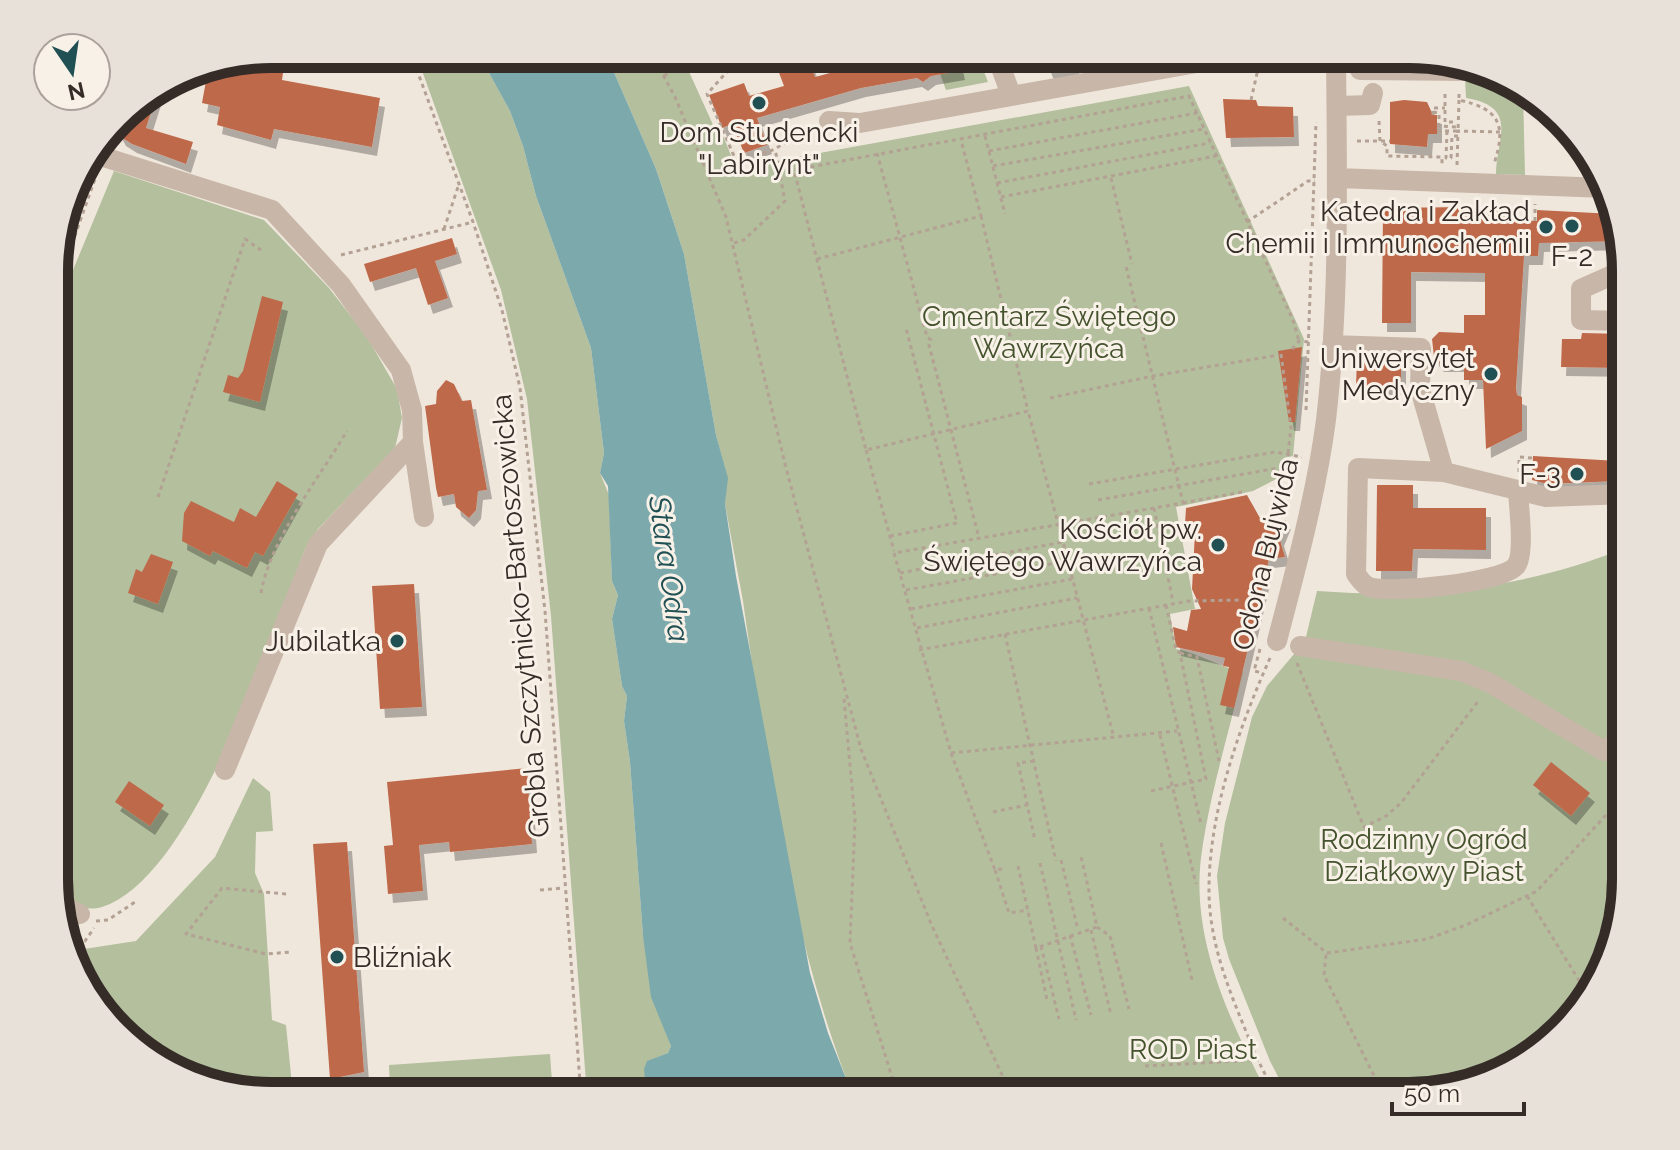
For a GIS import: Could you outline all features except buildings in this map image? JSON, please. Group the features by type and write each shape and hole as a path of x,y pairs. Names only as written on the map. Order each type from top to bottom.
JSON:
{"street":[{"path":"1001,68 1011,95"},
{"path":"829,121 860,123 1011,95 1188,68"},
{"name":"Odona Bujwida","path":"1269,643 1314,488 1326,421 1332,345 1337,178 1336,68"},
{"path":"1360,70 1441,71"},
{"path":"1337,106 1371,99"},
{"path":"103,157 272,210 322,263 354,302 401,370 412,410 413,442 424,517"},
{"path":"1337,178 1594,188"},
{"path":"1612,275 1581,289 1581,320 1612,321"},
{"path":"1332,345 1421,348 1420,389 1444,472"},
{"path":"225,770 318,544 413,442"},
{"path":"1518,492 1521,555 1515,567 1501,575 1459,583 1380,589 1362,583 1356,574 1358,468 1444,472 1546,497 1612,495"},
{"path":"1301,648 1461,671 1490,683 1604,751 1612,745"},
{"path":"71,910 89,918"}],"path":[{"name":"Grobla Szczytnicko-Bartoszowicka","path":"416,68 502,310 520,388 545,611 580,1082"},
{"path":"660,68 710,174 733,244 844,695 861,749 921,899 1006,1082"},
{"path":"664,76 676,68"},
{"path":"730,68 707,94 737,163"},
{"path":"1026,68 1030,79"},
{"path":"1251,100 1253,68"},
{"path":"1445,94 1445,122 1458,129"},
{"path":"1380,141 1387,146 1387,156 1442,157 1442,165 1457,165 1459,94"},
{"path":"1028,910 1009,913 951,753 919,650 917,628 866,450 794,170 1189,96 1301,342 1292,349"},
{"path":"1371,99 1379,105 1380,141"},
{"path":"1459,100 1487,109 1495,115 1500,132 1493,168"},
{"path":"1445,108 1433,108 1433,114 1439,113 1439,126 1500,132"},
{"path":"1306,414 1316,112"},
{"path":"989,151 1197,113"},
{"path":"710,174 775,149 808,126 829,121"},
{"path":"993,166 1204,129"},
{"path":"1437,131 1458,129"},
{"path":"1447,131 1446,158 1451,158 1452,136 1458,129"},
{"path":"985,136 1005,214"},
{"path":"961,139 1114,738"},
{"path":"1337,142 1390,141"},
{"path":"997,183 1210,143"},
{"path":"733,244 744,240 785,201 775,149"},
{"path":"877,153 927,337 931,340 929,345 979,538"},
{"path":"1001,197 1216,156"},
{"path":"70,250 97,171 105,167 101,159"},
{"path":"1110,177 1132,264"},
{"path":"1247,222 1308,181 1315,181"},
{"path":"444,229 459,184"},
{"path":"817,259 981,216"},
{"path":"322,263 473,222"},
{"path":"158,497 245,239 261,250"},
{"path":"1126,266 1183,503"},
{"path":"890,536 957,523 906,328"},
{"path":"1050,398 1280,354 1291,428 1288,454"},
{"path":"866,450 1028,411"},
{"path":"261,593 264,576 277,548 347,431"},
{"path":"1089,484 1275,452 1304,457 1301,470"},
{"path":"1522,457 1533,458"},
{"path":"1098,500 1278,468"},
{"path":"894,553 1242,492"},
{"path":"1154,508 1174,604"},
{"path":"900,573 1063,542"},
{"path":"906,590 1067,561"},
{"path":"911,609 1072,579"},
{"path":"917,628 1077,598"},
{"path":"919,650 1166,605 1242,600"},
{"path":"1166,605 1176,650 1197,657 1219,761"},
{"path":"1149,608 1201,824"},
{"path":"1005,634 1078,932"},
{"path":"1263,673 1254,671 1269,643"},
{"name":"Odona Bujwida","path":"1269,643 1263,673 1249,706 1228,779 1212,849 1209,896 1226,982 1271,1082"},
{"path":"1301,648 1296,660 1364,827 1386,816 1401,803 1462,725 1490,683"},
{"path":"1151,791 1206,779 1180,653"},
{"path":"844,695 855,820 850,943 894,1082"},
{"path":"951,753 1177,731"},
{"path":"1160,735 1196,884"},
{"path":"1034,761 1018,763 1035,840"},
{"path":"993,812 1027,805"},
{"path":"1283,918 1327,953 1427,939 1466,925 1527,896 1565,863 1612,809"},
{"path":"1161,843 1192,980"},
{"path":"1081,856 1097,927 1110,936 1129,1009"},
{"path":"1040,863 1076,1020"},
{"path":"1018,866 1059,1019"},
{"path":"995,870 1002,869"},
{"path":"540,890 565,887"},
{"path":"286,894 222,888 186,934 266,954 291,952"},
{"path":"1527,896 1582,985"},
{"path":"79,943 85,941 89,918 108,920 135,902"},
{"path":"1038,947 1097,927"},
{"path":"1091,928 1111,1015"},
{"path":"1070,935 1091,1015"},
{"path":"1038,947 1047,1000"},
{"path":"1327,953 1324,975 1377,1082"},
{"path":"1145,1066 1259,1060"}],"green space":[{"path":"421,68 487,68 510,111 523,146 536,196 591,348 604,453 600,473 609,495 612,581 618,595 612,619 622,686 627,696 624,721 643,936 671,1046 668,1053 648,1061 646,1079 667,1082 586,1082 551,616 527,399 501,290"},
{"name":"Cmentarz Świętego Wawrzyńca","path":"612,68 687,68 714,127 719,126 739,175 781,160 1189,86 1304,339 1293,456 1284,458 1282,476 1253,491 1176,507 1195,609 1170,614 1176,649 1243,672 1209,811 1199,889 1208,951 1217,981 1262,1082 848,1082 831,1037 797,914 772,790 725,504 727,476 716,435 684,254 656,169"},
{"path":"959,68 982,68 988,82 946,90 940,74 959,71"},
{"path":"1465,77 1499,89 1523,103 1525,175 1496,174 1501,137 1499,117 1483,102 1466,98"},
{"path":"114,171 264,220 329,288 367,337 397,389 402,418 395,448 318,529 306,547 226,748 198,803 168,851 136,887 102,907 90,909 70,903 68,879 68,282"},
{"name":"Rodzinny Ogród Działkowy Piast","path":"1612,553 1612,892 1601,944 1578,992 1562,1013 1533,1040 1487,1067 1462,1075 1422,1082 1281,1082 1229,959 1223,938 1217,876 1225,823 1252,717 1267,686 1305,641 1317,591 1398,593 1474,588 1511,582"},
{"path":"253,778 270,792 273,831 256,832 255,873 264,894 272,1020 286,1025 292,1082 244,1080 218,1075 169,1055 137,1032 118,1013 102,992 81,949 136,941 215,857"},
{"path":"550,1054 552,1082 390,1082 389,1065"}],"water":[{"name":"Stara Odra","path":"487,68 612,68 656,169 684,254 716,435 728,478 725,504 736,576 810,973 828,1033 847,1082 663,1082 645,1079 647,1061 668,1053 671,1046 651,997 643,936 624,721 627,696 622,686 612,619 618,595 612,581 608,486 600,473 604,453 591,348 536,196 510,111"}],"place":[{"name":"Dom Studencki \"Labirynt\"","path":"759,103"},
{"name":"F-2","path":"1572,226"},
{"name":"Katedra i Zakład Chemii i Immunochemii","path":"1546,227"},
{"name":"Uniwersytet Medyczny","path":"1491,374"},
{"name":"F-3","path":"1577,474"},
{"name":"Kościół pw. Świętego Wawrzyńca","path":"1218,545"},
{"name":"Jubilatka","path":"397,641"},
{"name":"Bliźniak","path":"337,957"}],"park label":[{"name":"ROD Piast","path":"1193,1049"}]}
